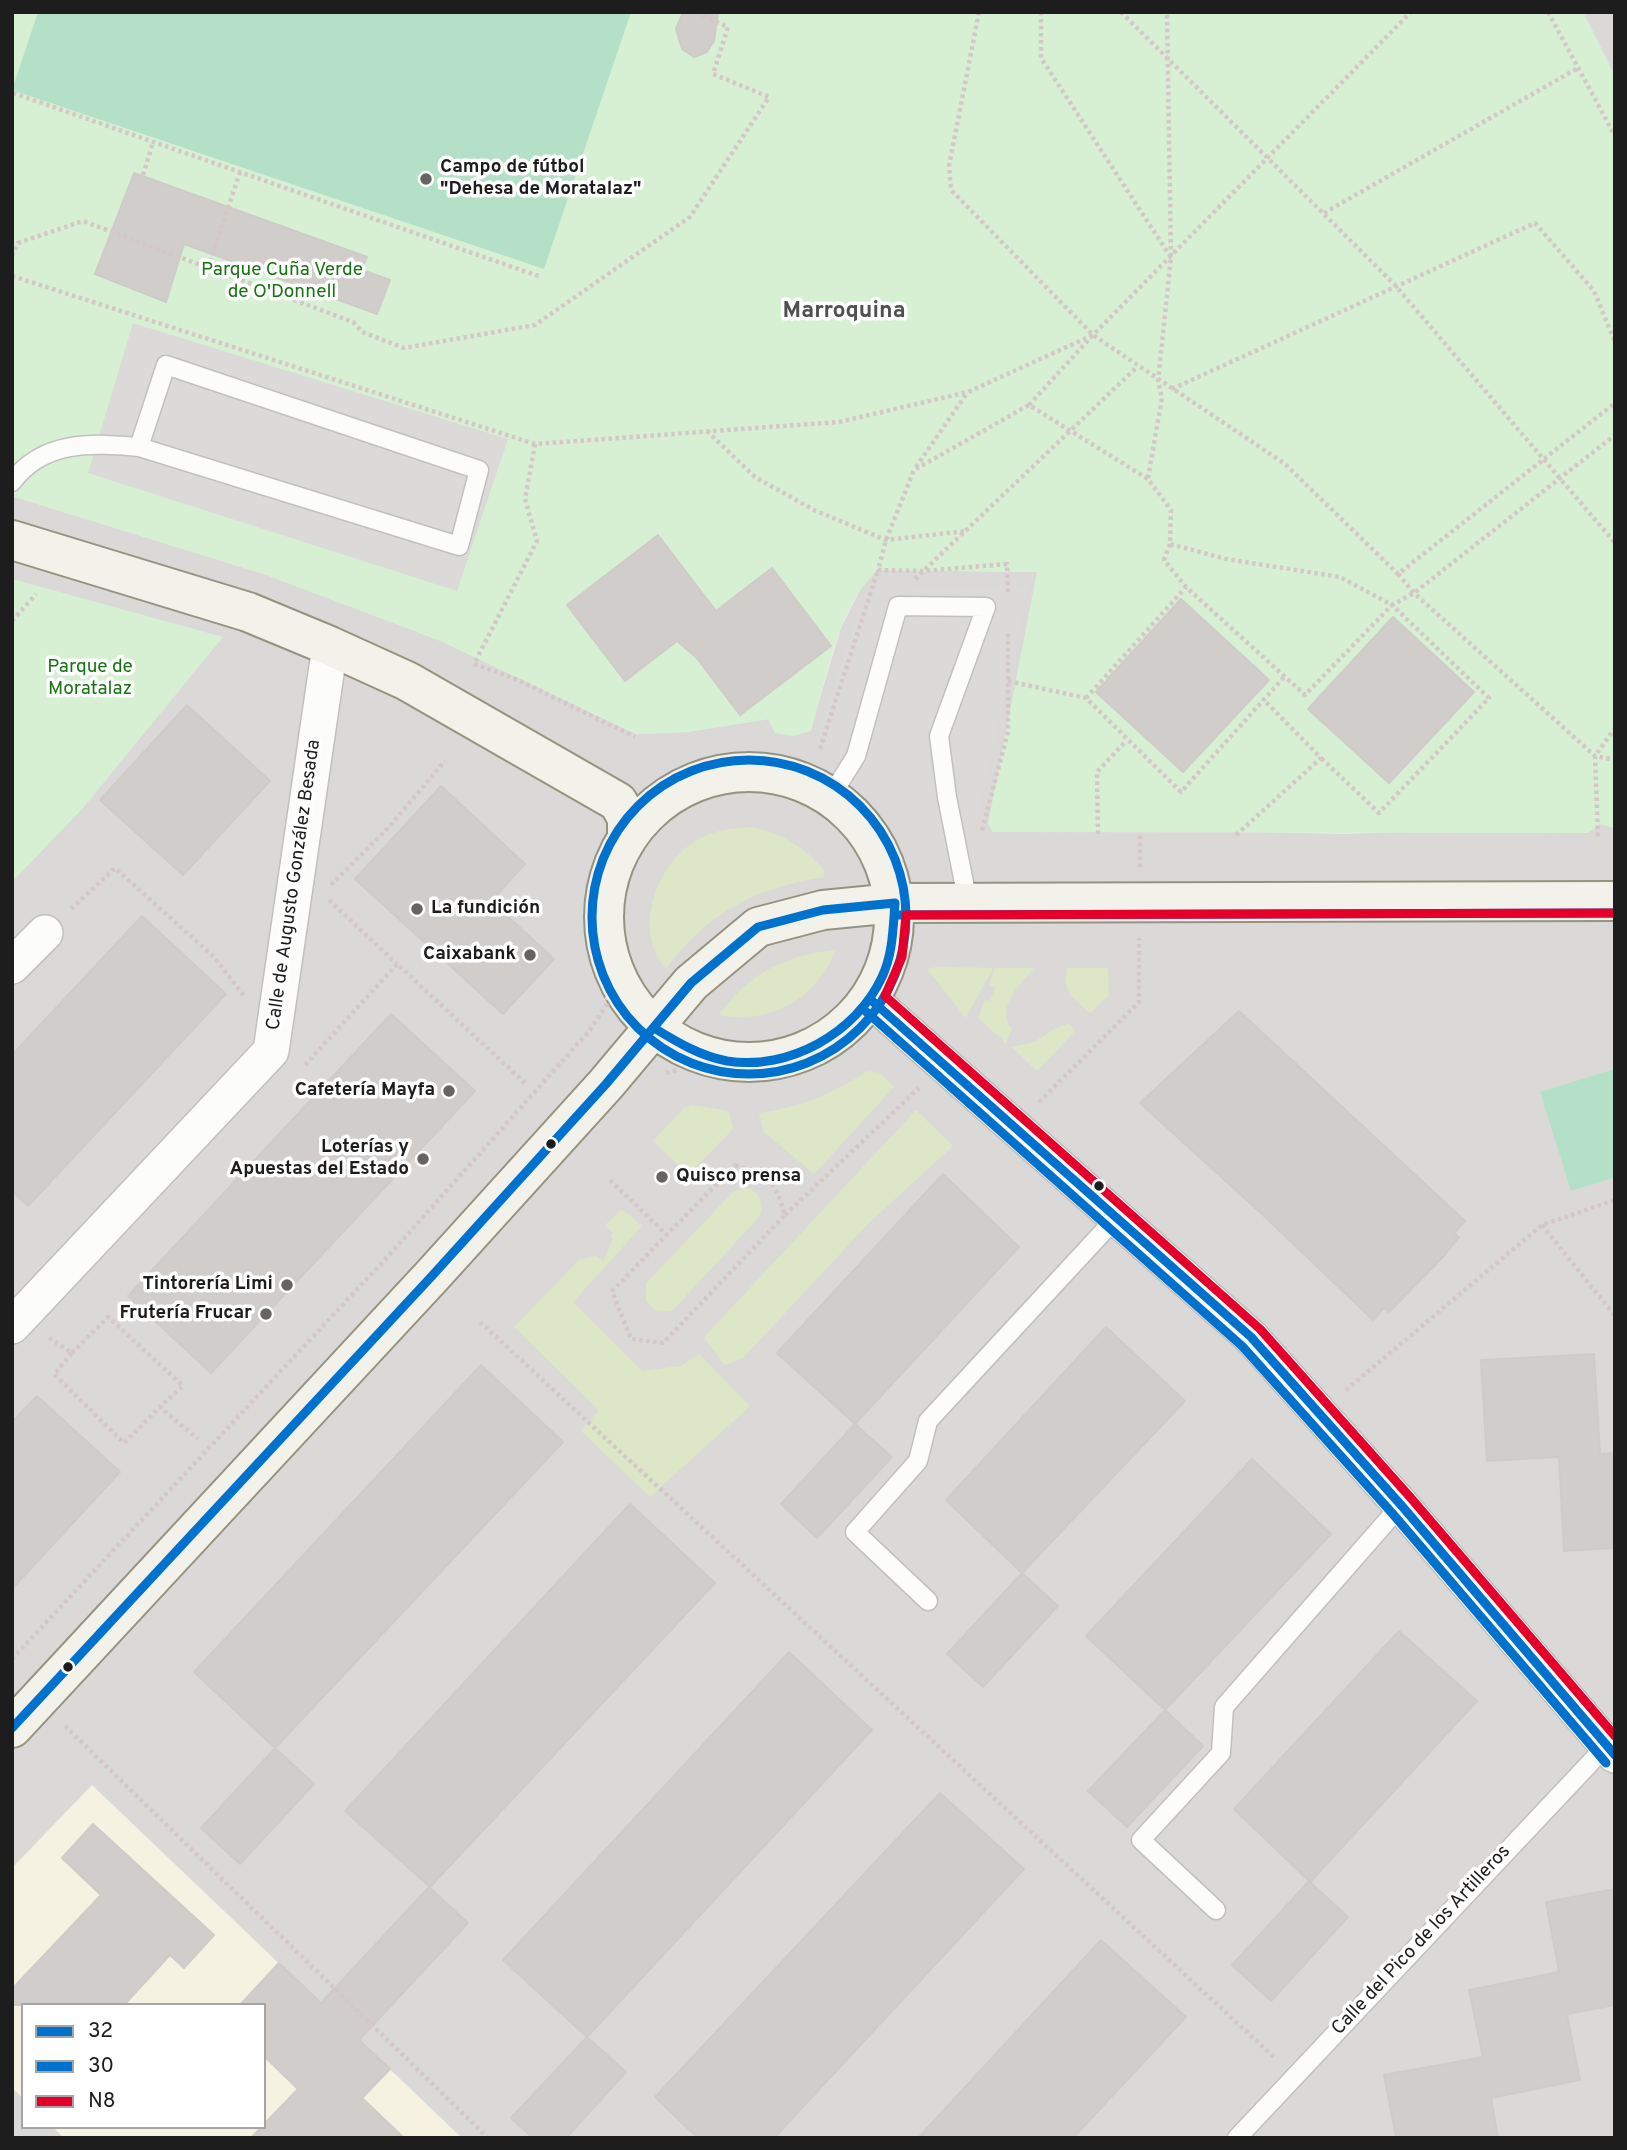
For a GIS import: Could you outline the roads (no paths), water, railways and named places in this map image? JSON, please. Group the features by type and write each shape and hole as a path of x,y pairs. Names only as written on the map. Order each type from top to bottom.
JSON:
{"main road":[{"path":"12,540 248,612 407,681 618,802 627,818 614,846"},
{"path":"614,846 618,853 607,881 603,911 605,943 614,974 625,994 654,1028 688,1050 737,1062 771,1061 803,1052 846,1025 870,999 890,953 895,903 888,870 873,839 855,815 831,796 794,778 752,771 718,774 671,794 645,801 618,802"},
{"path":"614,846 651,809 671,794"},
{"path":"12,1728 422,1287 654,1028 691,983 758,927 824,910 895,903 1615,901"}],"street":[{"name":"Calle de Augusto González Besada","path":"14,1319 271,1051 330,646"},
{"path":"12,966 45,933"},
{"name":"Calle del Pico de los Artilleros","path":"870,999 1251,1337 1401,1505 1611,1750"}],"lane":[{"path":"12,482 24,466 58,448 96,444 138,447 459,546 479,470 166,365 138,447"},
{"path":"831,796 856,756 898,606 986,607 939,736 947,797 968,904"},
{"path":"928,1601 855,1532 918,1461 928,1421 1116,1218"},
{"path":"1216,1910 1141,1840 1221,1753 1224,1707 1401,1505"},
{"name":"Calle del Pico de los Artilleros","path":"1237,2138 1611,1750"}],"place":[{"name":"Campo de fútbol \"Dehesa de Moratalaz\"","path":"426,179"},
{"name":"La fundición","path":"417,909"},
{"name":"Caixabank","path":"530,955"},
{"name":"Cafetería Mayfa","path":"449,1091"},
{"name":"Loterías y Apuestas del Estado","path":"423,1159"},
{"name":"Quisco prensa","path":"662,1177"},
{"name":"Tintorería Limi","path":"287,1285"},
{"name":"Frutería Frucar","path":"266,1314"}],"district":[{"name":"Marroquina","path":"844,312"}],"park label":[{"name":"Parque Cuña Verde de O'Donnell","path":"282,282"},
{"name":"Parque de Moratalaz","path":"90,679"}]}
